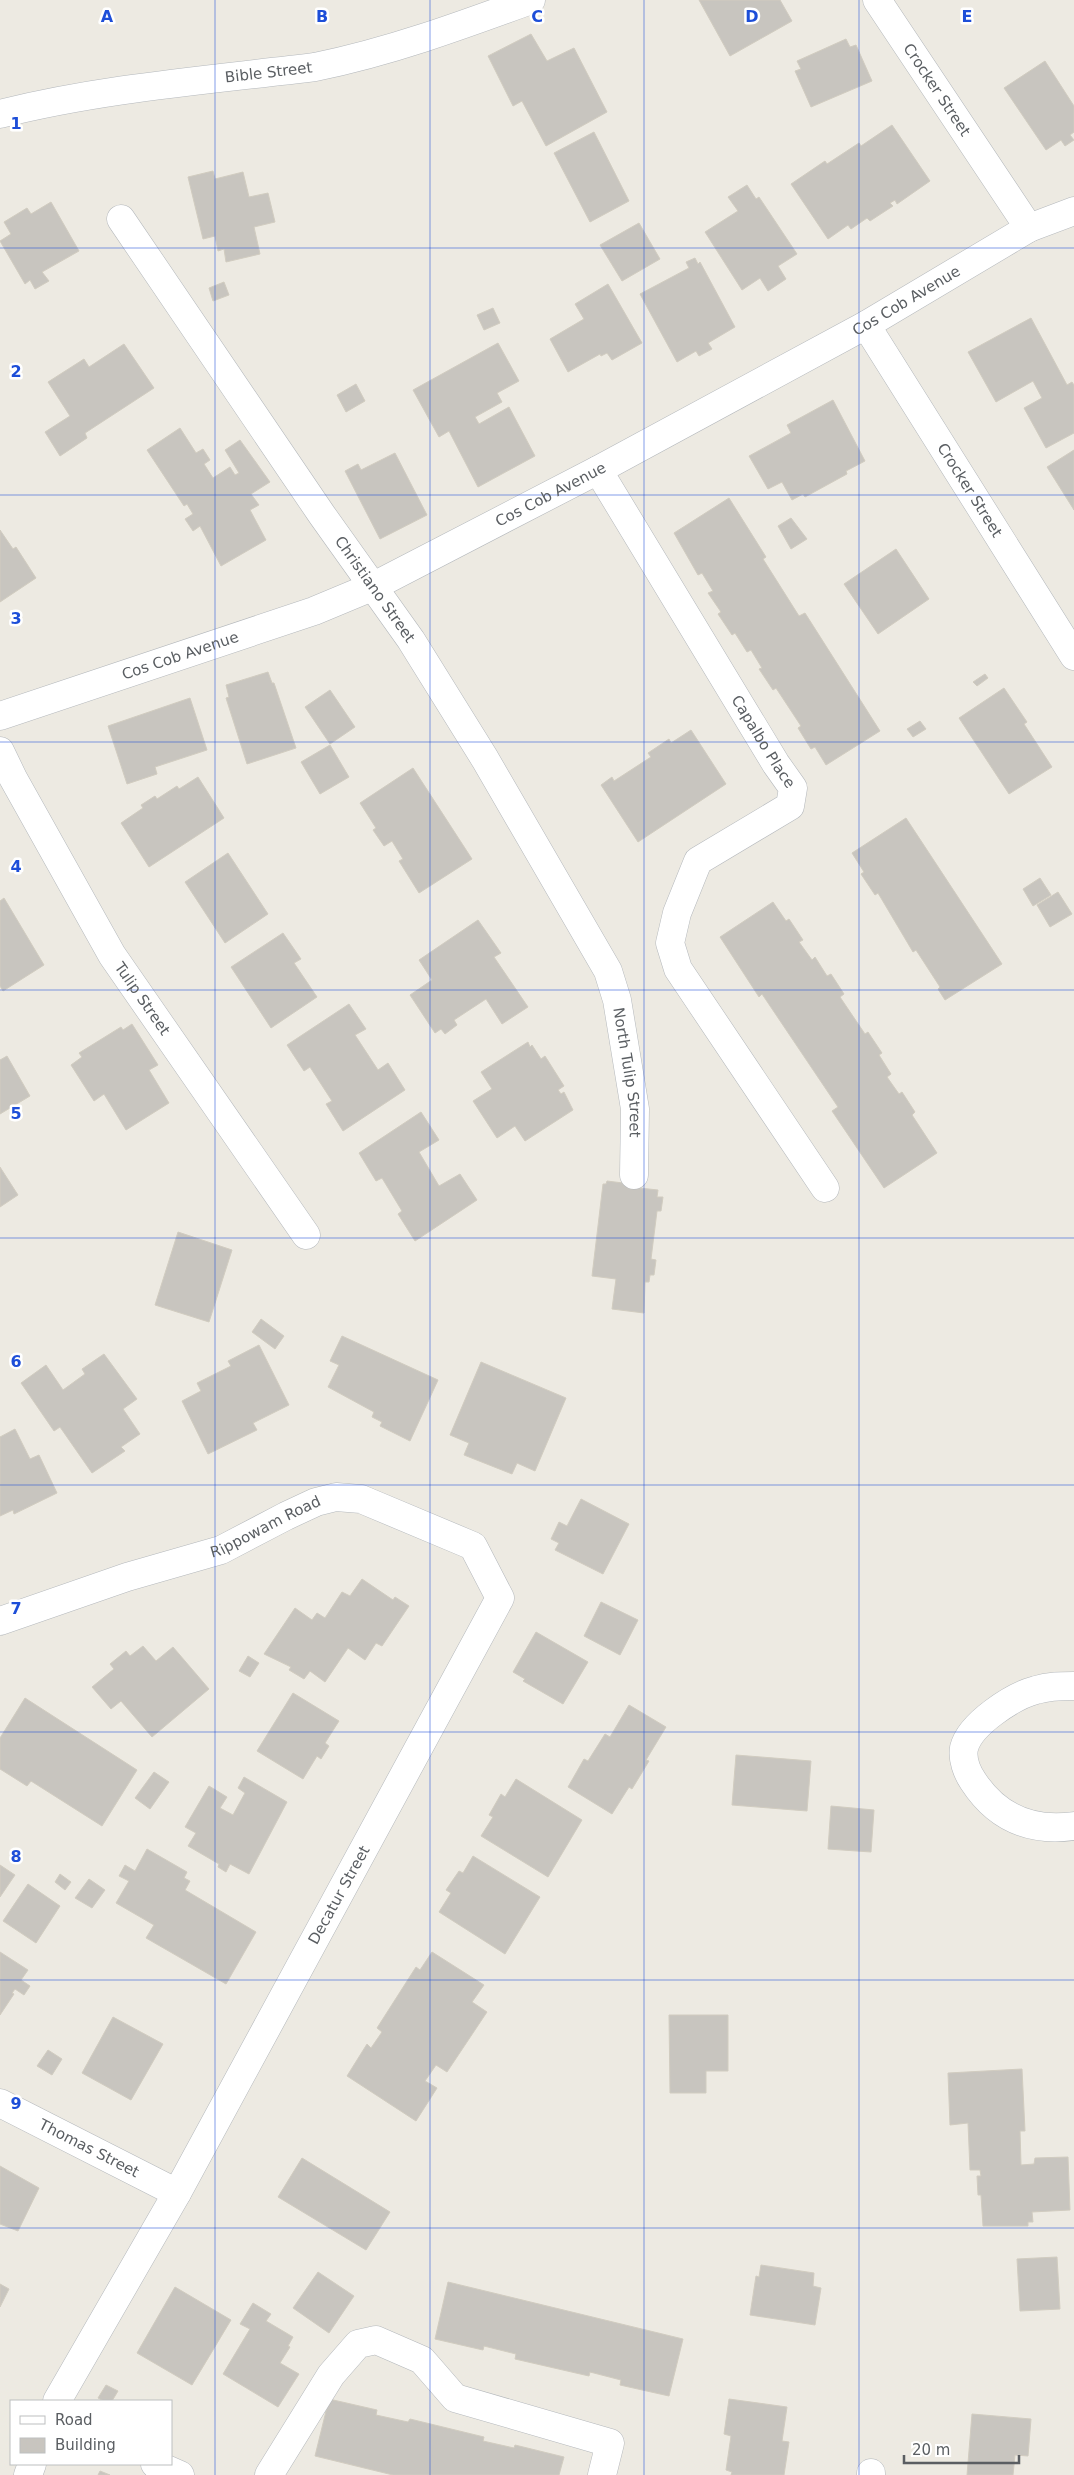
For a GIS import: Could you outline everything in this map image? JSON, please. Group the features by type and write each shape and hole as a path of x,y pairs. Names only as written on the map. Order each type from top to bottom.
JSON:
{"street":[{"name":"Bible Street","path":"0,114 33,106 135,89 315,67 345,61 426,38 531,0"},
{"name":"Crocker Street","path":"877,0 1029,228"},
{"name":"Cos Cob Avenue","path":"0,716 314,611 374,586 598,470 866,325 1029,228 1074,210"},
{"name":"Christiano Street","path":"122,220 322,515 412,640 485,759 608,971"},
{"name":"Crocker Street","path":"866,325 1074,656"},
{"name":"Capalbo Place","path":"598,470 776,764 793,788 790,806 698,861 677,913 670,943 678,969 825,1188"},
{"name":"Tulip Street","path":"0,751 13,778 112,955 306,1235"},
{"name":"North Tulip Street","path":"608,971 617,1000 635,1109 634,1176"},
{"name":"Rippowam Road","path":"0,1621 127,1577 221,1550 316,1502 336,1497 361,1499 473,1546 500,1598"},
{"name":"Decatur Street","path":"58,2400 177,2193 500,1598"},
{"path":"1074,1686 1054,1686 1034,1690 1007,1703 970,1734 964,1750 965,1764 971,1778 981,1794 997,1810 1016,1821 1057,1829 1074,1826"},
{"name":"Thomas Street","path":"0,2103 177,2193"},
{"path":"269,2475 331,2375 358,2344 376,2340 422,2360 455,2398 610,2443 602,2475"},
{"path":"158,2465 180,2475"}],"building":[{"path":"699,0 780,0 792,21 730,56"},
{"path":"531,34 547,61 574,48 607,112 546,146 522,101 513,106 488,56"},
{"path":"846,39 850,47 856,45 872,81 811,107 795,71 801,69 797,61"},
{"path":"1045,61 1074,106 1074,132 1070,135 1074,140 1065,146 1061,140 1046,150 1004,88"},
{"path":"892,125 930,181 897,204 895,200 890,203 893,206 870,221 867,218 851,229 848,225 828,239 791,184 825,161 827,164 859,143 861,146"},
{"path":"594,132 629,201 590,222 554,153"},
{"path":"213,171 215,179 243,172 249,197 268,193 275,222 254,227 260,254 226,262 224,249 218,251 215,236 203,239 188,177"},
{"path":"747,185 756,199 759,197 797,254 778,266 786,279 768,291 760,278 742,290 705,232 738,211 728,197"},
{"path":"51,202 79,251 42,272 49,281 35,289 30,280 25,284 0,241 11,234 4,222 27,208 31,214"},
{"path":"639,223 660,259 622,281 600,245"},
{"path":"695,258 698,264 700,262 735,327 708,343 712,349 699,356 696,351 677,362 640,294 689,268 686,262"},
{"path":"224,282 229,295 213,301 209,288"},
{"path":"608,284 642,343 612,360 607,353 601,356 600,354 568,372 550,339 584,319 575,304"},
{"path":"493,308 500,323 484,330 477,315"},
{"path":"1031,318 1067,385 1072,382 1074,385 1074,433 1046,448 1024,408 1042,398 1033,381 996,402 968,352"},
{"path":"498,343 519,381 497,393 502,402 475,417 479,424 509,407 535,456 478,487 449,431 439,437 413,390"},
{"path":"124,344 154,388 85,433 87,438 60,456 45,432 70,416 48,382 84,359 89,367"},
{"path":"356,384 365,401 346,412 337,395"},
{"path":"833,400 865,461 846,471 847,474 805,497 803,494 792,500 782,482 768,489 749,456 791,433 787,425"},
{"path":"180,428 196,453 203,449 210,460 204,464 213,478 230,467 235,475 239,473 225,450 240,440 270,482 251,494 259,505 250,510 266,540 221,566 200,526 193,531 185,519 193,514 187,504 184,506 147,450"},
{"path":"1074,450 1074,510 1047,467"},
{"path":"395,453 427,515 380,539 345,471 358,464 361,470"},
{"path":"729,498 766,557 763,559 799,616 805,613 880,731 826,765 815,747 811,749 798,728 801,726 776,688 773,690 759,669 762,668 751,650 747,652 735,633 732,635 718,614 721,612 708,593 713,591 702,573 698,575 674,533"},
{"path":"791,518 807,539 791,549 778,526"},
{"path":"0,530 13,549 16,547 36,578 0,602"},
{"path":"896,549 929,599 878,634 844,584"},
{"path":"268,672 272,683 274,683 296,748 247,764 226,698 229,697 226,685"},
{"path":"985,674 988,678 977,686 973,682"},
{"path":"1004,688 1027,722 1024,724 1052,767 1009,794 959,718"},
{"path":"330,690 355,727 330,744 305,707"},
{"path":"190,698 207,750 155,767 157,774 127,784 108,726"},
{"path":"920,721 926,729 913,737 907,729"},
{"path":"691,730 726,784 638,842 601,785 612,777 614,781 651,757 648,753 669,739 671,743"},
{"path":"330,745 349,777 320,794 301,762"},
{"path":"413,768 472,859 419,893 399,861 403,859 392,841 384,846 373,830 376,828 360,803"},
{"path":"198,777 224,818 149,867 121,823 143,808 141,805 155,796 157,799 177,786 179,789"},
{"path":"906,818 1002,964 945,1000 938,989 940,987 916,950 913,952 878,893 875,895 861,874 864,872 852,853"},
{"path":"228,853 268,914 225,943 185,882"},
{"path":"1040,878 1051,895 1033,906 1023,889"},
{"path":"1058,892 1072,914 1050,927 1037,905"},
{"path":"4,898 44,965 3,991 0,986 0,901"},
{"path":"773,902 786,921 789,919 803,940 799,942 812,960 815,957 827,976 831,974 844,994 840,997 865,1034 868,1032 882,1053 879,1055 891,1074 887,1077 899,1094 902,1092 915,1112 912,1115 937,1153 884,1188 832,1111 838,1107 762,994 759,997 720,937"},
{"path":"478,920 501,953 494,957 528,1007 502,1024 486,999 454,1020 457,1025 445,1034 441,1029 435,1033 410,995 432,980 419,960"},
{"path":"283,933 301,959 294,963 317,997 271,1028 231,967"},
{"path":"349,1004 366,1029 355,1035 378,1070 388,1063 405,1090 343,1131 326,1104 332,1101 310,1067 304,1071 287,1045"},
{"path":"132,1024 158,1065 149,1070 169,1103 126,1130 104,1094 94,1101 71,1065 82,1057 79,1053 121,1027 123,1030"},
{"path":"528,1042 541,1059 545,1056 564,1086 558,1090 561,1094 564,1092 573,1110 525,1141 515,1126 497,1138 473,1101 492,1089 481,1072"},
{"path":"7,1056 30,1096 0,1114 0,1060"},
{"path":"421,1112 439,1140 419,1152 439,1186 460,1174 477,1200 415,1241 398,1214 402,1211 382,1178 376,1181 359,1153"},
{"path":"0,1167 18,1195 0,1207"},
{"path":"607,1181 631,1184 630,1187 658,1190 657,1197 663,1197 661,1211 657,1211 651,1259 656,1260 654,1275 650,1275 649,1282 645,1282 644,1313 612,1309 616,1279 592,1276 603,1184 606,1184"},
{"path":"178,1232 232,1250 209,1322 155,1305"},
{"path":"261,1319 284,1336 275,1349 252,1332"},
{"path":"342,1336 438,1380 410,1441 380,1426 382,1422 372,1417 374,1412 328,1387 339,1365 330,1361"},
{"path":"259,1345 289,1405 253,1423 257,1430 208,1454 182,1401 201,1391 197,1383 231,1366 228,1361"},
{"path":"104,1354 137,1399 123,1409 140,1434 121,1447 125,1451 92,1473 60,1427 54,1431 21,1383 46,1365 63,1390 85,1374 82,1369"},
{"path":"481,1362 566,1398 535,1471 517,1463 512,1474 464,1455 469,1443 450,1435"},
{"path":"15,1429 30,1459 39,1455 57,1493 14,1514 13,1510 0,1516 0,1437"},
{"path":"581,1499 629,1524 603,1574 555,1550 559,1543 551,1539 559,1522 567,1526"},
{"path":"362,1579 393,1600 395,1597 409,1606 382,1646 376,1643 365,1660 348,1648 325,1682 310,1671 304,1679 289,1670 291,1667 264,1654 295,1608 312,1620 317,1613 325,1618 342,1592 350,1596"},
{"path":"601,1602 638,1620 620,1655 584,1636"},
{"path":"536,1632 588,1662 563,1704 523,1681 525,1679 513,1672"},
{"path":"143,1646 156,1661 173,1647 209,1689 152,1737 121,1701 111,1709 92,1687 114,1669 110,1664 126,1651 130,1656"},
{"path":"248,1656 259,1663 250,1677 239,1671"},
{"path":"293,1693 339,1721 325,1743 329,1746 321,1759 317,1756 303,1779 257,1751"},
{"path":"25,1698 137,1770 102,1826 31,1781 27,1786 0,1769 0,1738"},
{"path":"629,1705 666,1727 646,1760 649,1761 632,1789 629,1787 612,1814 568,1787 584,1759 588,1761 605,1734 610,1737"},
{"path":"736,1755 811,1761 807,1811 732,1805"},
{"path":"154,1772 169,1782 150,1809 135,1798"},
{"path":"244,1777 287,1802 249,1874 230,1864 226,1872 218,1867 219,1864 188,1846 196,1833 185,1827 209,1786 227,1797 220,1808 233,1815 245,1793 238,1788"},
{"path":"516,1779 582,1820 548,1877 481,1836 493,1817 489,1815 501,1794 505,1797"},
{"path":"831,1806 874,1810 871,1852 828,1849"},
{"path":"147,1849 187,1872 184,1878 190,1881 185,1890 256,1932 226,1984 146,1938 154,1925 116,1903 129,1881 119,1876 125,1865 135,1871"},
{"path":"473,1856 540,1897 505,1954 439,1912 451,1893 446,1890 459,1871 463,1873"},
{"path":"0,1865 15,1875 0,1897"},
{"path":"60,1874 71,1882 65,1890 55,1882"},
{"path":"89,1879 105,1890 92,1908 75,1898"},
{"path":"28,1884 60,1906 36,1943 3,1921"},
{"path":"0,1952 28,1970 21,1980 30,1986 24,1995 15,1989 12,1993 14,1994 0,2015"},
{"path":"432,1952 484,1985 472,2002 487,2012 447,2072 436,2065 425,2081 437,2088 416,2121 347,2076 367,2044 371,2048 382,2032 377,2028 416,1967 420,1970"},
{"path":"669,2015 728,2015 728,2071 706,2071 706,2093 670,2093"},
{"path":"113,2017 163,2044 131,2100 82,2073"},
{"path":"48,2050 62,2059 52,2075 37,2066"},
{"path":"1022,2069 1025,2131 1020,2131 1021,2165 1034,2164 1035,2158 1068,2157 1070,2210 1032,2212 1033,2222 1028,2222 1028,2226 983,2226 981,2195 978,2195 977,2176 981,2176 980,2170 970,2170 968,2123 950,2125 948,2073"},
{"path":"302,2158 390,2212 366,2250 278,2197"},
{"path":"0,2166 39,2188 18,2231 0,2224"},
{"path":"1057,2257 1060,2309 1020,2311 1017,2259"},
{"path":"761,2265 814,2273 813,2286 821,2288 815,2325 750,2315 756,2276 759,2277"},
{"path":"318,2272 354,2296 329,2333 293,2308"},
{"path":"448,2282 683,2339 669,2396 620,2385 621,2380 590,2372 589,2376 515,2359 516,2354 484,2346 483,2350 435,2339"},
{"path":"0,2284 9,2289 0,2307"},
{"path":"175,2287 231,2320 192,2385 137,2353"},
{"path":"253,2303 271,2314 266,2321 293,2337 288,2346 290,2347 280,2363 299,2374 278,2407 223,2374 250,2329 240,2324"},
{"path":"106,2385 118,2391 113,2400 98,2398"},
{"path":"329,2399 377,2410 376,2415 408,2422 410,2419 484,2437 483,2441 514,2448 515,2445 564,2457 559,2475 393,2475 315,2456"},
{"path":"729,2399 787,2407 782,2441 789,2442 784,2475 731,2475 732,2472 726,2470 731,2436 724,2434"},
{"path":"972,2414 1031,2419 1028,2456 1015,2455 1013,2475 967,2475"},
{"path":"100,2471 110,2475 98,2475"}]}
